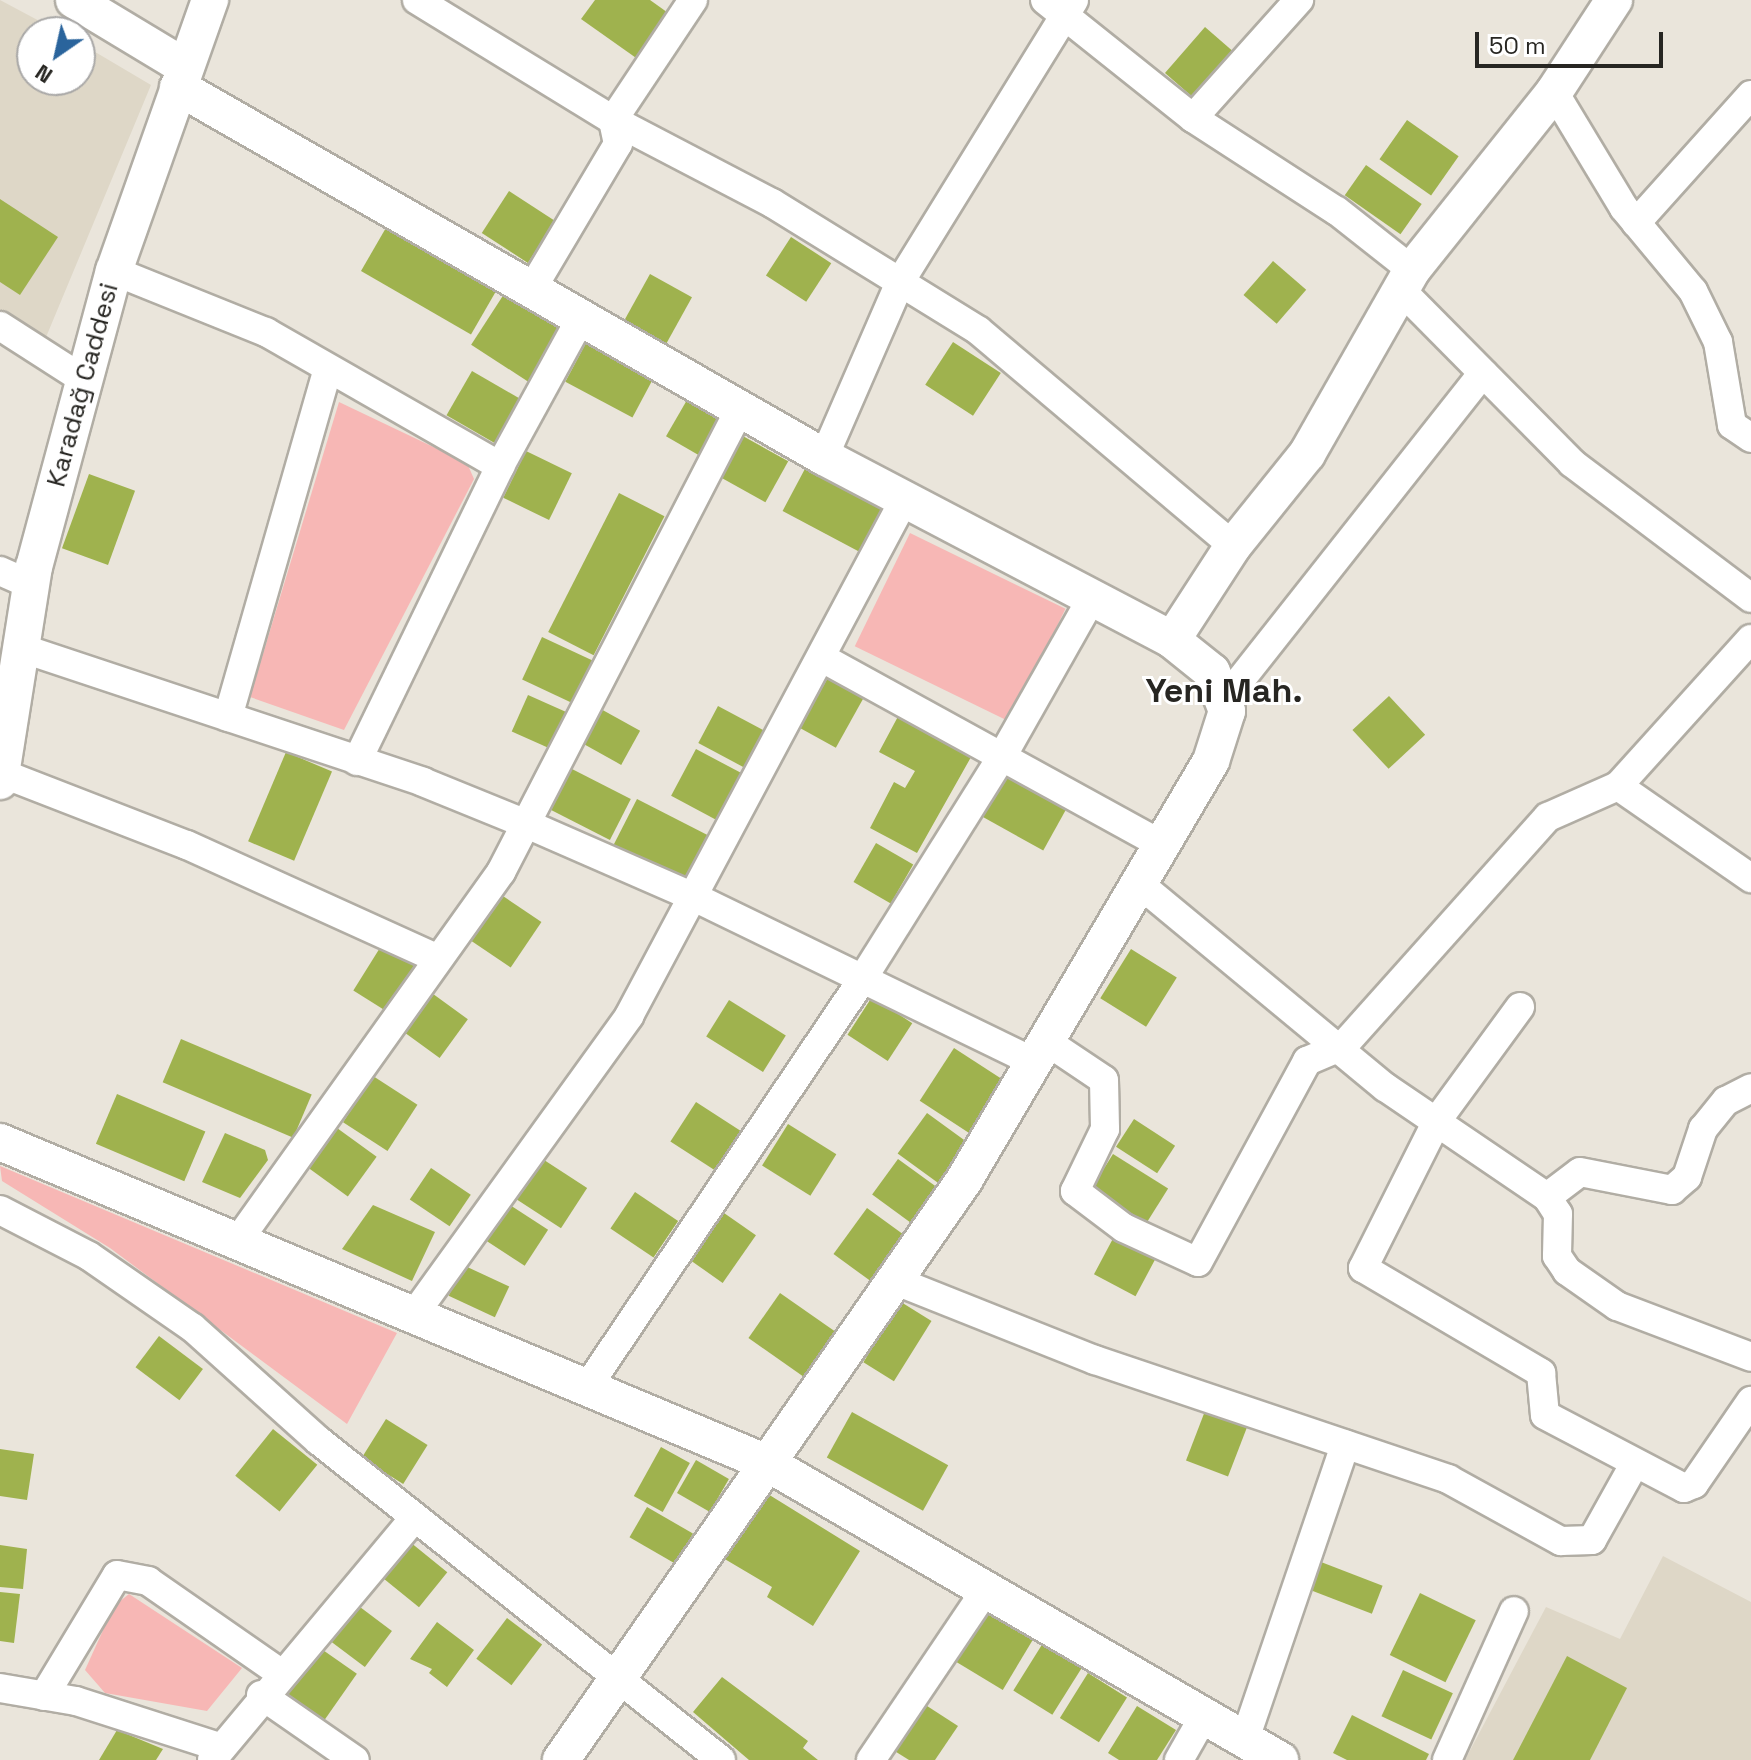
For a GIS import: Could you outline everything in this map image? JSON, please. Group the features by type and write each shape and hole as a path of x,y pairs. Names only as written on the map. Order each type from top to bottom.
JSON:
{"street":[{"path":"74,0 181,77 530,292 824,457 1172,640 1212,672 1227,711 1211,761 1037,1049 965,1179 561,1760"},
{"name":"Karadağ Caddesi","path":"1,777 21,648 16,578 84,380 114,271 210,0"},
{"path":"417,0 613,120 772,203 979,331 1233,546"},
{"path":"530,292 618,144 613,120 693,0"},
{"path":"1193,118 1299,0"},
{"path":"1172,640 1233,546 1307,454 1406,280 1554,92 1614,0"},
{"path":"824,457 900,282 1061,5 1193,118 1337,211 1406,280 1483,373 1572,463 1751,598"},
{"path":"1554,92 1636,223 1693,291 1718,342 1732,425 1751,438"},
{"path":"1636,223 1751,95"},
{"path":"114,271 266,332 500,466"},
{"path":"357,761 500,466 581,318"},
{"path":"0,326 84,380"},
{"path":"228,717 328,369"},
{"path":"1223,702 1483,373"},
{"path":"237,1242 529,825 740,409"},
{"path":"413,1316 629,1016 824,659 904,500"},
{"path":"586,1389 863,978 1003,755 1092,598"},
{"path":"21,648 357,761 529,825 696,898 863,978 1037,1049 1104,1080 1105,1129 1075,1191 1124,1228 1198,1262 1307,1061 1343,1046 1548,817 1618,786 1746,658"},
{"path":"824,659 1161,844"},
{"path":"1,777 187,845 436,958"},
{"path":"1618,786 1751,878"},
{"path":"1137,882 1343,1046 1385,1087 1438,1119 1547,1197 1558,1214 1557,1256 1567,1271 1617,1306 1751,1357"},
{"path":"1520,1007 1438,1119 1363,1268 1541,1373 1545,1415 1634,1465 1684,1488 1694,1484 1751,1401"},
{"path":"1547,1197 1580,1172 1672,1190 1687,1177 1703,1129 1726,1101 1751,1088"},
{"path":"0,1142 767,1463 1280,1760"},
{"path":"0,1210 89,1256 193,1328 414,1518 619,1673 721,1760"},
{"path":"896,1281 1095,1360 1448,1479 1561,1541 1580,1543 1604,1525 1634,1465"},
{"path":"1245,1739 1345,1445"},
{"path":"0,1688 44,1696 217,1754 261,1695 414,1518"},
{"path":"44,1696 117,1575 148,1581 282,1674"},
{"path":"871,1760 987,1588"},
{"path":"1447,1760 1514,1611"},
{"path":"261,1695 355,1760"},
{"path":"1179,1760 1204,1716"}],"shaded area":[{"path":"0,0 30,16 16,16 16,96 96,96 96,52 151,85 44,342 0,314"},
{"path":"339,402 467,463 474,479 344,730 250,697"},
{"path":"910,533 1065,609 1010,722 855,646"},
{"path":"0,1166 397,1333 347,1424 110,1248 2,1181"},
{"path":"1663,1556 1751,1602 1751,1760 1465,1760 1546,1607 1620,1639"},
{"path":"129,1594 242,1668 207,1711 105,1693 85,1670 114,1606"}],"building":[{"path":"595,0 650,0 671,15 639,60 581,19"},
{"path":"1205,27 1235,53 1195,99 1165,73"},
{"path":"1407,120 1459,156 1431,195 1379,159"},
{"path":"1366,165 1422,204 1400,234 1345,195"},
{"path":"509,191 555,221 528,263 482,233"},
{"path":"0,199 58,237 20,295 0,282"},
{"path":"387,226 497,289 471,335 361,271"},
{"path":"791,237 831,263 806,302 766,276"},
{"path":"1273,261 1306,290 1277,324 1243,295"},
{"path":"650,274 692,297 666,345 624,321"},
{"path":"506,291 564,329 529,382 471,345"},
{"path":"953,342 1001,373 973,416 925,385"},
{"path":"586,343 653,379 632,418 565,382"},
{"path":"472,371 525,401 499,446 446,415"},
{"path":"687,400 723,421 702,457 666,436"},
{"path":"741,435 788,461 765,502 718,476"},
{"path":"526,451 572,473 549,520 503,498"},
{"path":"807,465 885,506 860,552 783,511"},
{"path":"89,474 135,491 108,565 62,548"},
{"path":"619,493 664,516 594,655 548,632"},
{"path":"542,637 594,661 574,704 522,680"},
{"path":"831,672 867,692 836,748 800,728"},
{"path":"528,695 567,712 551,749 512,732"},
{"path":"1389,696 1425,735 1389,769 1352,730"},
{"path":"718,706 766,731 746,768 698,743"},
{"path":"599,708 640,731 621,765 580,742"},
{"path":"902,709 975,750 917,853 870,828 894,782 905,788 915,771 879,752"},
{"path":"696,749 744,774 719,821 671,796"},
{"path":"286,752 332,772 294,861 248,841"},
{"path":"572,769 631,799 610,840 551,810"},
{"path":"1005,771 1068,806 1043,851 980,816"},
{"path":"637,799 712,837 688,883 613,845"},
{"path":"876,843 913,864 891,903 854,882"},
{"path":"500,894 541,922 511,968 469,940"},
{"path":"383,943 416,964 386,1011 353,990"},
{"path":"1131,949 1177,978 1146,1027 1100,998"},
{"path":"429,991 468,1019 440,1058 401,1030"},
{"path":"872,997 912,1023 888,1061 847,1035"},
{"path":"729,1000 786,1036 763,1072 706,1036"},
{"path":"181,1039 312,1094 293,1138 163,1082"},
{"path":"954,1048 1007,1082 973,1135 920,1101"},
{"path":"373,1076 417,1105 387,1151 343,1122"},
{"path":"117,1094 205,1132 184,1181 96,1144"},
{"path":"696,1102 740,1131 715,1170 670,1141"},
{"path":"927,1113 971,1145 941,1185 898,1153"},
{"path":"1134,1119 1175,1146 1157,1173 1116,1147"},
{"path":"788,1124 836,1154 810,1196 762,1166"},
{"path":"337,1128 377,1157 348,1196 308,1168"},
{"path":"225,1133 265,1150 268,1160 240,1198 202,1182"},
{"path":"1113,1154 1168,1188 1143,1228 1088,1194"},
{"path":"541,1158 587,1188 561,1228 515,1198"},
{"path":"898,1159 938,1188 912,1223 872,1195"},
{"path":"431,1168 471,1195 450,1226 410,1200"},
{"path":"635,1192 678,1221 654,1258 610,1228"},
{"path":"507,1203 548,1230 525,1266 484,1239"},
{"path":"373,1205 435,1232 412,1281 342,1249"},
{"path":"867,1208 906,1236 872,1282 833,1254"},
{"path":"724,1213 756,1235 723,1283 691,1261"},
{"path":"1117,1231 1158,1253 1135,1296 1094,1274"},
{"path":"463,1265 509,1287 495,1317 449,1296"},
{"path":"780,1293 840,1335 808,1380 748,1338"},
{"path":"901,1302 932,1321 894,1381 863,1362"},
{"path":"159,1336 203,1369 179,1400 136,1367"},
{"path":"1205,1411 1247,1427 1228,1477 1186,1460"},
{"path":"852,1412 948,1465 923,1511 827,1457"},
{"path":"386,1419 428,1445 403,1484 362,1458"},
{"path":"273,1429 317,1465 280,1512 235,1476"},
{"path":"661,1447 690,1463 663,1512 634,1496"},
{"path":"0,1449 34,1454 27,1500 0,1496"},
{"path":"696,1460 729,1479 710,1512 677,1493"},
{"path":"763,1491 860,1551 813,1626 767,1597 772,1587 723,1558"},
{"path":"647,1507 693,1534 675,1564 630,1537"},
{"path":"410,1542 447,1572 419,1607 382,1577"},
{"path":"0,1545 27,1549 23,1589 0,1587"},
{"path":"1321,1562 1383,1586 1372,1614 1310,1590"},
{"path":"0,1592 20,1594 14,1643 0,1641"},
{"path":"1420,1593 1476,1620 1445,1682 1390,1655"},
{"path":"356,1604 392,1631 365,1667 329,1640"},
{"path":"986,1611 1033,1639 1003,1690 956,1662"},
{"path":"507,1618 542,1644 511,1685 476,1659"},
{"path":"437,1622 474,1650 447,1687 429,1673 432,1669 410,1659"},
{"path":"1043,1643 1082,1667 1052,1715 1013,1690"},
{"path":"320,1648 357,1674 322,1724 285,1698"},
{"path":"1567,1656 1627,1688 1590,1760 1513,1760"},
{"path":"1403,1670 1453,1693 1431,1739 1381,1716"},
{"path":"1088,1673 1127,1697 1099,1742 1060,1718"},
{"path":"722,1677 808,1741 803,1748 818,1760 749,1760 693,1712"},
{"path":"924,1704 958,1726 935,1760 909,1760 893,1750"},
{"path":"1137,1706 1176,1730 1157,1760 1119,1760 1108,1753"},
{"path":"1352,1715 1429,1754 1426,1760 1347,1760 1333,1753"},
{"path":"117,1730 163,1749 156,1760 99,1760"}],"district":[{"name":"Yeni Mah.","path":"1224,691"}]}
